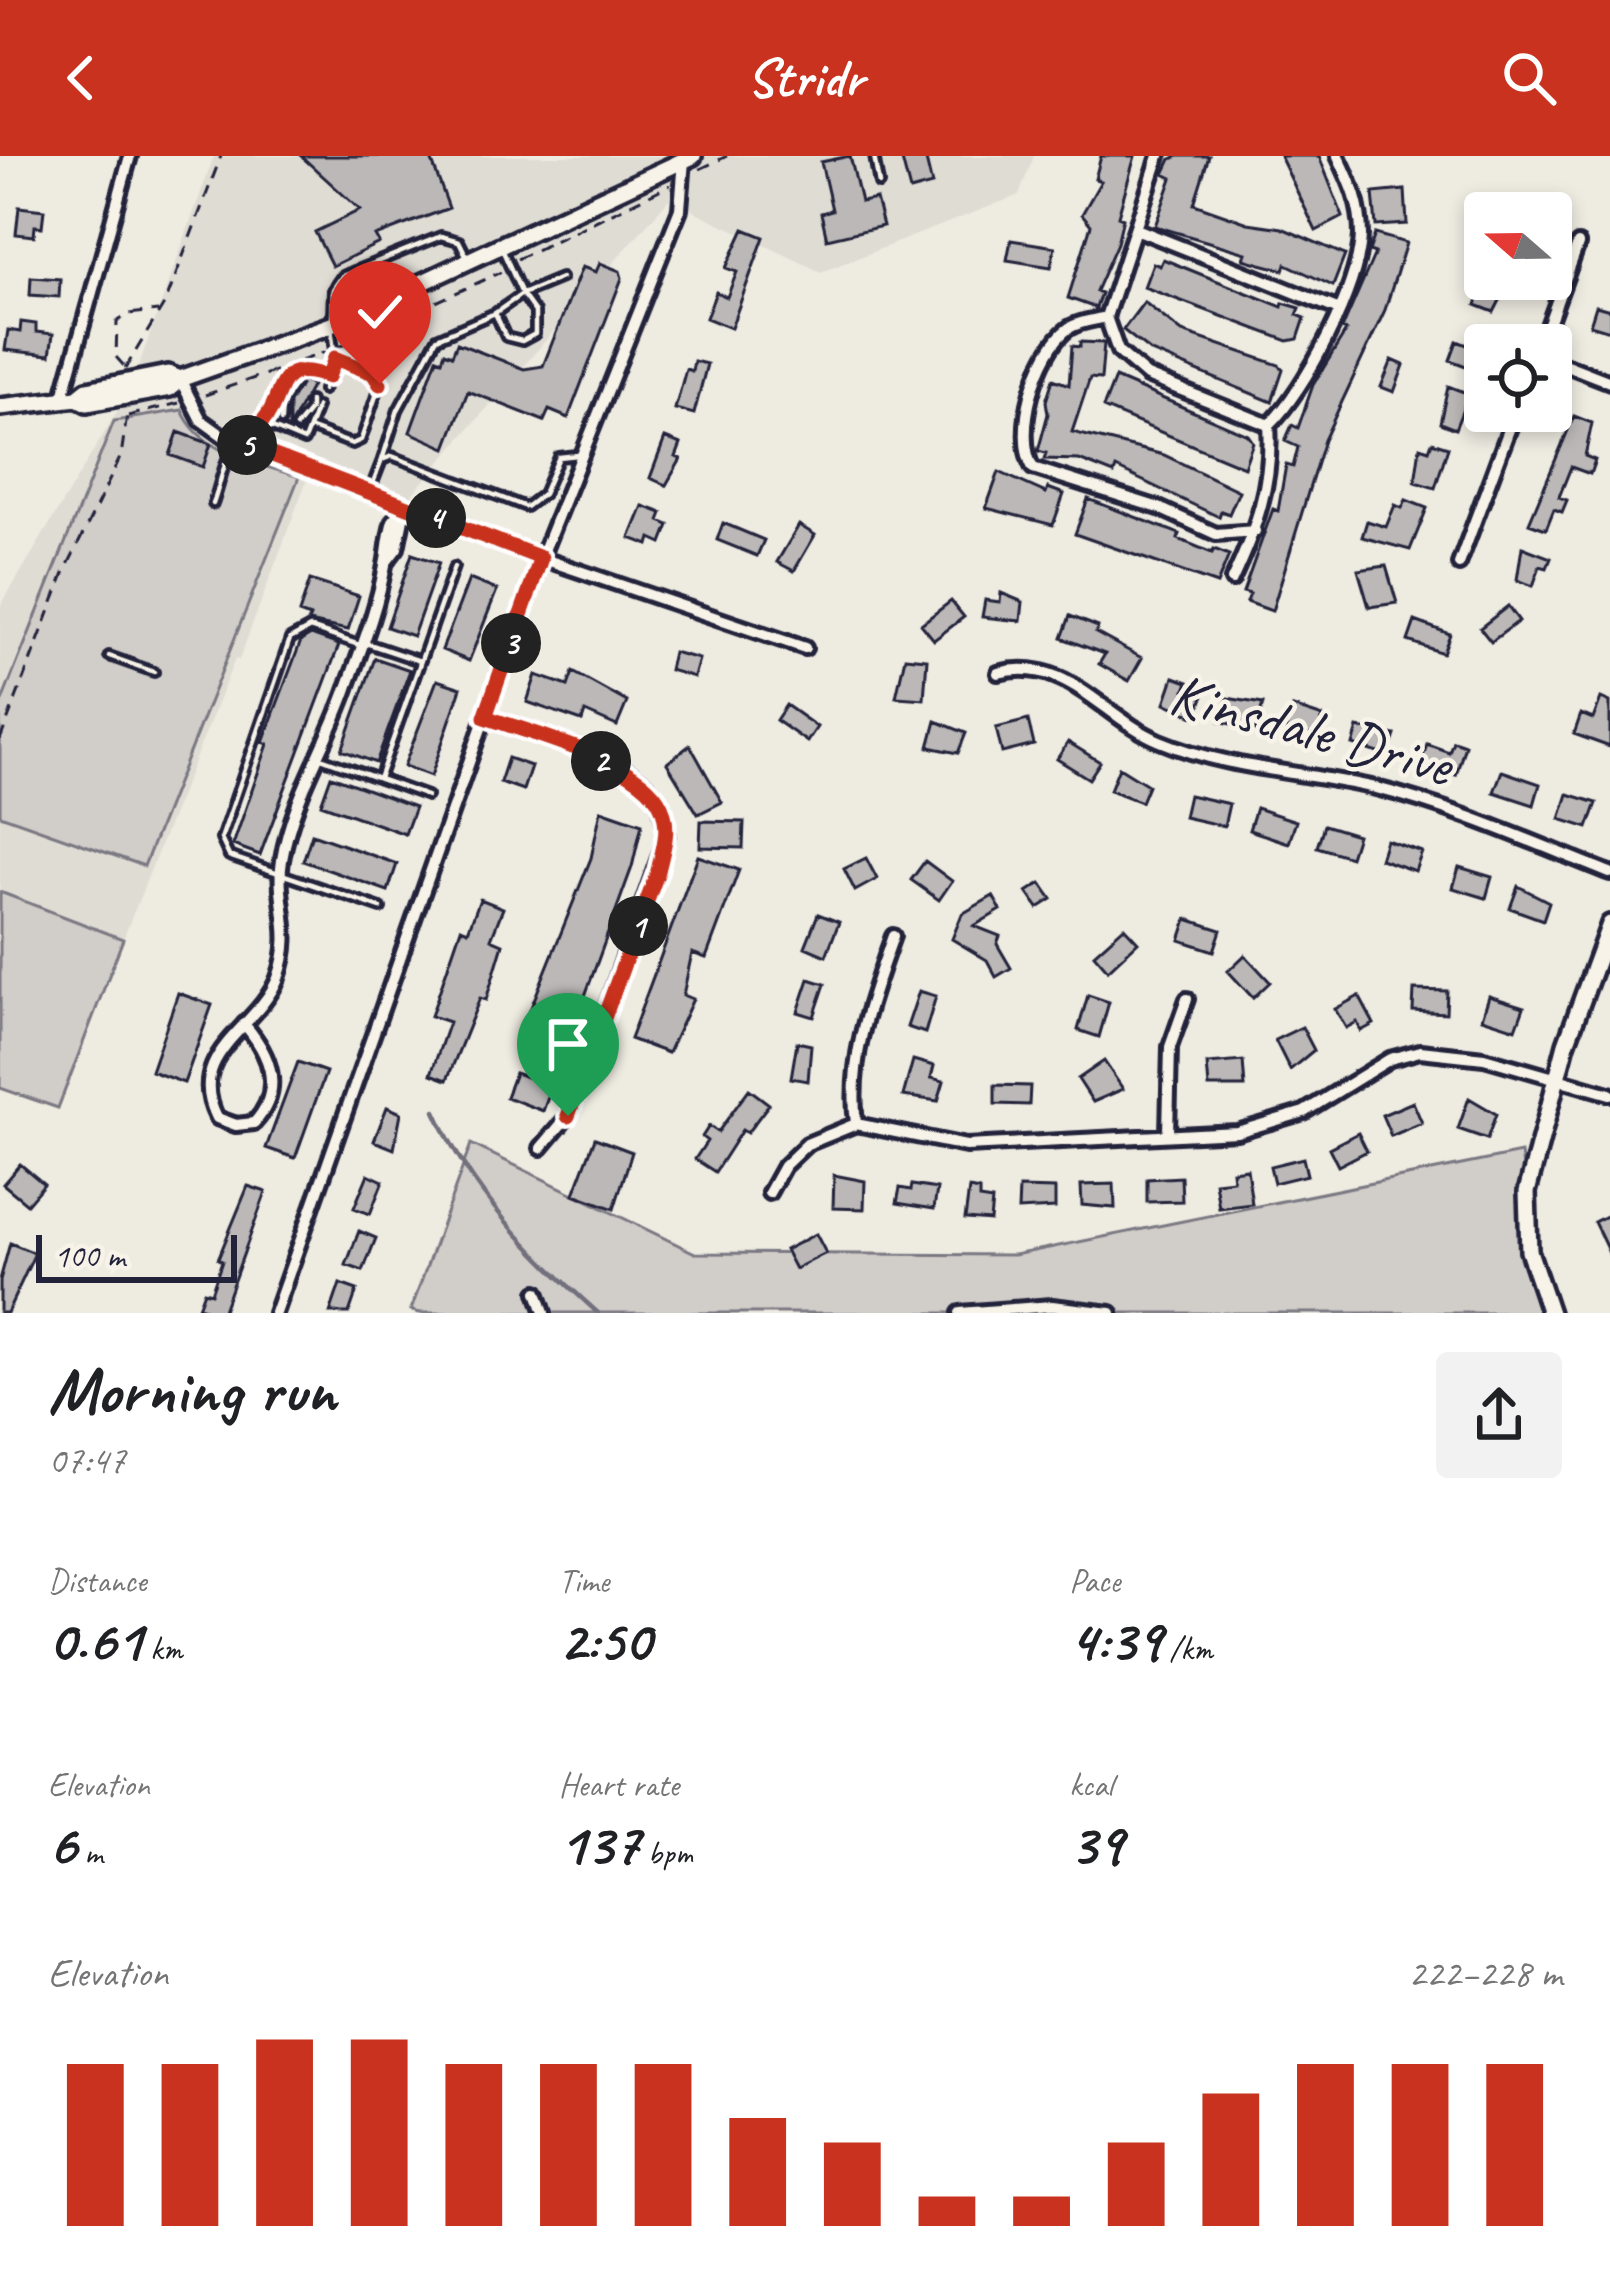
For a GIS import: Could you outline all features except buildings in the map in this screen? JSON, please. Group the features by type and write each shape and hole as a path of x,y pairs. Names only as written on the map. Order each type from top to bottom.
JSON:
{"main road":[{"path":"0,407 69,399 87,403 126,383 170,388 180,380 331,326 500,245 687,164"},
{"path":"1550,1313 1536,1280 1525,1220 1527,1192 1610,924"}],"street":[{"path":"69,399 130,156"},
{"path":"1159,156 1106,317 1118,351 1147,376 1268,424"},
{"path":"1232,580 1255,531 1268,480 1268,424 1305,382 1358,259 1359,200 1338,156"},
{"path":"275,1313 541,558 680,209 687,164"},
{"path":"1136,230 1336,309"},
{"path":"1549,324 1578,244"},
{"path":"1106,317 1070,328 1053,346 1023,420 1022,448 1033,468 1159,508 1216,533 1255,531"},
{"path":"1572,367 1610,382"},
{"path":"180,380 201,420 236,441 541,558 805,648"},
{"path":"1459,565 1508,432"},
{"path":"244,1024 260,1042 274,1083 266,1110 254,1123 236,1126 217,1118 208,1091 220,1047 277,980 286,946 282,874 304,784 363,644 387,561 405,524 405,506"},
{"name":"Kinsdale Drive","path":"998,673 1022,667 1053,672 1110,713 1166,743 1399,794 1610,873"},
{"path":"485,717 587,753 645,783 661,806 667,835 568,1116 541,1148"},
{"path":"856,1124 852,1094 863,1020 893,936"},
{"path":"1168,1133 1170,1047 1186,1000"},
{"path":"769,1193 784,1166 807,1144 856,1124 966,1146 1237,1132 1274,1124 1390,1059 1420,1051 1484,1058 1610,1094"},
{"path":"537,1292 544,1313"},
{"path":"960,1313 1052,1306 1111,1313"}],"lane":[{"path":"874,156 879,184"},
{"path":"323,390 335,358 333,290 342,276 442,236 459,241 469,260"},
{"path":"495,313 506,337 522,341 535,334 536,312 522,294 500,245"},
{"path":"370,491 398,410 437,338 561,278"},
{"path":"309,428 357,444 380,390 373,373 335,358"},
{"path":"214,504 236,441 262,424 272,397 289,375 308,370 328,377"},
{"path":"281,422 281,400 296,383"},
{"path":"281,400 292,394"},
{"path":"272,397 286,407"},
{"path":"262,424 304,441 314,410 308,400"},
{"path":"301,413 314,410"},
{"path":"296,427 314,410"},
{"path":"382,460 402,459 526,507 543,494 559,457 567,452 583,457"},
{"path":"379,779 454,567"},
{"path":"381,908 229,856 220,838 283,659 302,628 420,661"},
{"path":"109,656 154,672"},
{"path":"318,758 427,796"}],"path":[{"path":"126,383 220,156"},
{"path":"128,416 190,400 333,350 511,267 521,254 687,164 727,156"},
{"path":"0,740 65,571 121,456 128,416 126,383 116,357 117,322 128,314 159,311"}],"shaded area":[{"path":"214,156 1034,156 1019,195 821,272 669,199 413,493 406,510 309,474 239,660 235,659 123,939 0,892 0,607 130,390"},
{"path":"182,410 216,447 299,477 144,866 0,815 0,706 114,421"},
{"path":"0,892 123,939 58,1108 0,1088"},
{"path":"471,1144 695,1253 1014,1255 1521,1153 1543,1313 418,1313 411,1310"}],"waterway":[{"path":"435,1111 466,1169 505,1221 598,1313"}],"route":[{"path":"380,384 373,373 335,358 328,377 308,370 289,375 272,397 262,424 236,441 541,558 485,717 587,753 645,783 661,806 667,835 658,871 568,1116"}]}
